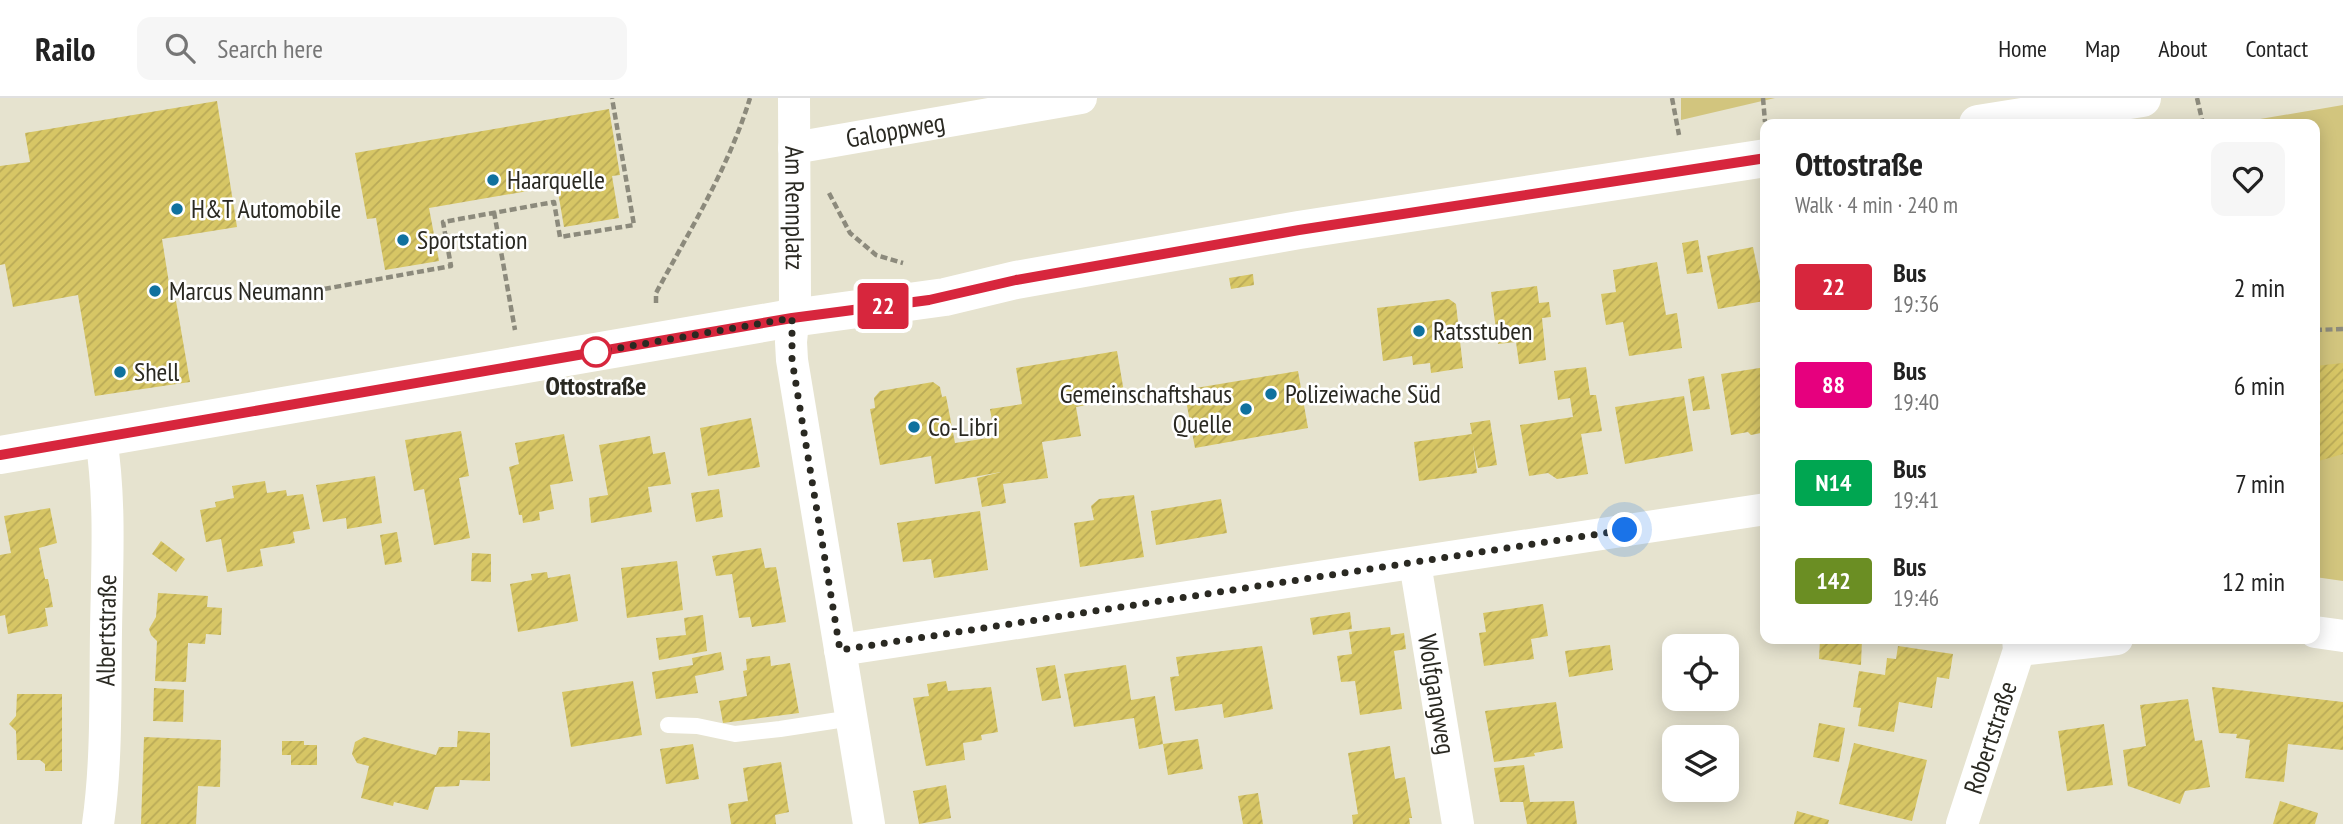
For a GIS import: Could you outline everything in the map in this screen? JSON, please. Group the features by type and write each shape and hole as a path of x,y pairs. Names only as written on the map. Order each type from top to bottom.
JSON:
{"street":[{"name":"Am Rennplatz","path":"792,318 795,300 794,98"},
{"name":"Galoppweg","path":"794,148 1081,98"},
{"path":"2010,119 2142,98"},
{"path":"0,455 792,318 913,303 1016,280 1299,230 1760,159"},
{"path":"792,318 792,360 869,824"},
{"name":"Albertstraße","path":"98,824 102,797 108,497 101,438"},
{"path":"840,650 1760,510"},
{"name":"Wolfgangweg","path":"1415,564 1458,824"},
{"path":"2320,633 2343,636"},
{"name":"Robertstraße","path":"1962,824 2019,644"}],"lane":[{"path":"668,725 696,726 735,734 852,718"}],"path":[{"path":"324,289 451,266 443,222 554,202 560,237 635,225 612,98"},
{"path":"655,342 656,293 720,173 740,130 750,98"},
{"path":"1763,98 1765,119"},
{"path":"2197,98 2202,119"},
{"path":"794,148 832,196 850,233 876,255 907,265 913,303"},
{"path":"494,212 522,365"},
{"path":"2320,330 2343,329"}],"shaded area":[{"path":"1681,98 1775,98 1681,120"},
{"path":"2343,105 2343,581 2320,578 2320,119 2260,119"}],"building":[{"path":"217,101 237,227 162,239 172,302 176,301 190,382 95,396 78,295 13,307 5,264 0,265 0,166 30,162 25,133"},
{"path":"609,109 620,175 612,176 619,218 564,227 557,186 429,208 439,261 385,270 376,218 367,219 355,153"},
{"path":"1698,240 1703,272 1687,274 1682,243"},
{"path":"1753,247 1760,281 1760,302 1718,309 1707,256"},
{"path":"1657,262 1666,315 1677,313 1682,348 1629,356 1623,322 1606,325 1601,294 1616,292 1613,270"},
{"path":"1253,274 1254,285 1231,289 1229,278"},
{"path":"1537,286 1539,303 1549,302 1551,317 1542,318 1546,360 1519,364 1516,342 1498,344 1491,292"},
{"path":"1449,299 1456,304 1463,368 1431,373 1430,363 1413,365 1412,356 1383,361 1377,308"},
{"path":"1117,351 1125,398 1076,407 1081,436 1042,442 1048,478 1003,484 1006,503 982,507 977,478 1001,472 935,484 931,456 880,465 870,409 875,408 874,398 880,391 933,382 940,387 942,397 946,396 955,443 995,437 990,409 1022,404 1016,368"},
{"path":"2343,363 2343,454 2320,461 2320,365"},
{"path":"1586,367 1590,395 1596,395 1602,431 1581,434 1588,474 1557,479 1548,473 1529,476 1520,425 1573,417 1570,398 1558,400 1554,371"},
{"path":"1760,368 1760,433 1731,435 1721,374"},
{"name":"Gemeinschaftshaus Quelle","path":"1298,371 1308,428 1195,448 1184,390"},
{"path":"1704,376 1710,409 1693,411 1688,379"},
{"path":"1684,396 1693,451 1625,464 1615,407"},
{"path":"751,418 760,467 708,476 700,428"},
{"path":"1490,420 1497,465 1478,468 1473,445 1477,473 1419,481 1414,442 1472,434 1470,423"},
{"path":"461,431 469,476 459,478 470,538 434,545 424,489 414,491 405,440"},
{"path":"564,434 573,481 550,485 554,509 539,512 540,520 523,523 509,467 519,464 515,443"},
{"path":"650,436 653,454 665,452 671,484 648,487 652,512 591,523 589,498 608,495 599,445"},
{"path":"375,476 382,523 347,529 346,518 323,522 316,485"},
{"path":"265,481 267,493 286,490 287,496 303,494 310,529 293,532 295,543 260,549 263,566 227,572 221,539 206,542 200,510 216,507 215,502 234,498 232,486"},
{"path":"719,489 723,517 696,522 691,493"},
{"path":"1134,495 1144,557 1080,567 1074,523 1094,520 1091,506 1099,499"},
{"path":"1221,499 1227,533 1156,545 1151,511"},
{"path":"50,508 57,543 39,548 53,607 45,608 48,626 8,634 5,615 0,616 0,555 11,553 4,516"},
{"path":"980,511 988,570 934,578 931,559 903,562 897,523"},
{"path":"397,532 402,562 385,565 380,535"},
{"path":"161,541 185,559 176,572 152,554"},
{"path":"761,548 765,568 776,567 786,622 752,627 750,617 739,618 732,574 716,576 712,556"},
{"path":"472,553 491,554 491,582 471,581"},
{"path":"677,561 683,610 627,618 621,568"},
{"path":"547,572 548,578 570,574 578,621 518,632 510,584 532,580 531,574"},
{"path":"158,593 208,596 207,607 222,608 221,635 206,634 205,644 188,643 186,682 155,681 157,641 149,629 156,617"},
{"path":"1543,604 1548,636 1531,639 1534,659 1484,666 1479,633 1486,632 1483,613"},
{"path":"1350,612 1352,629 1313,635 1310,618"},
{"path":"703,615 707,651 659,660 656,638 686,635 684,618"},
{"path":"1390,627 1391,635 1404,633 1406,649 1394,651 1402,709 1360,715 1355,681 1341,682 1337,656 1352,654 1349,632"},
{"path":"1820,644 1862,644 1861,665 1819,659"},
{"path":"1610,645 1613,670 1569,677 1565,651"},
{"path":"1262,646 1273,709 1224,718 1222,704 1175,711 1170,677 1179,676 1176,657"},
{"path":"1898,646 1953,654 1949,679 1937,677 1932,708 1899,702 1894,732 1858,726 1861,708 1853,707 1859,671 1885,675 1887,658 1896,659"},
{"path":"721,652 724,670 695,676 698,693 656,699 652,672 693,665 692,658"},
{"path":"770,656 771,666 790,663 799,713 723,723 719,701 747,696 743,671 747,670 746,659"},
{"path":"1055,665 1061,698 1042,701 1036,668"},
{"path":"1126,665 1131,700 1155,696 1163,744 1139,749 1134,718 1074,727 1064,674"},
{"path":"633,681 642,735 571,747 562,692"},
{"path":"946,681 948,691 991,687 998,732 981,735 982,740 963,743 965,760 926,766 913,698 929,696 927,684"},
{"path":"2212,687 2343,702 2343,750 2288,744 2284,782 2245,778 2250,740 2236,738 2237,734 2219,733"},
{"path":"154,688 184,690 183,722 153,721"},
{"path":"17,694 62,694 62,771 45,771 45,764 40,760 17,760 16,731 9,724 16,716"},
{"path":"2188,699 2195,741 2202,740 2210,787 2185,791 2180,804 2128,786 2123,750 2146,746 2140,705"},
{"path":"1556,702 1563,748 1534,753 1535,756 1494,762 1485,711"},
{"path":"1819,723 1845,728 1839,762 1813,757"},
{"path":"2104,724 2113,785 2067,791 2058,731"},
{"path":"458,731 490,733 490,781 460,780 459,786 435,787 428,810 394,802 393,806 361,798 369,766 357,763 352,754 355,742 364,737 436,755 439,747 457,747"},
{"path":"144,737 221,740 220,787 198,786 196,824 141,824"},
{"path":"1198,739 1203,769 1168,775 1163,744"},
{"path":"282,741 304,741 304,745 317,745 317,765 291,765 291,755 282,755"},
{"path":"1854,743 1927,760 1912,821 1839,804"},
{"path":"693,744 699,779 666,784 660,749"},
{"path":"1390,746 1395,779 1405,777 1412,818 1409,818 1410,824 1353,824 1352,815 1358,814 1348,753"},
{"path":"781,762 789,812 775,815 776,824 731,824 728,804 748,801 743,768"},
{"path":"1524,765 1530,802 1574,801 1577,824 1527,824 1523,802 1500,802 1494,768"},
{"path":"946,785 951,818 919,824 913,791"},
{"path":"1258,793 1263,824 1243,824 1238,796"},
{"path":"2280,801 2318,813 2315,824 2273,824"},
{"path":"1797,811 1829,820 1828,824 1794,824"}],"bus line":[{"name":"22","path":"0,455 792,318 929,300 1016,280 1299,230 1760,159"}],"place":[{"name":"Haarquelle","path":"493,180"},
{"name":"H&T Automobile","path":"177,209"},
{"name":"Sportstation","path":"403,240"},
{"name":"Marcus Neumann","path":"155,291"},
{"name":"Ratsstuben","path":"1419,331"},
{"name":"Ottostraße","path":"596,352"},
{"name":"Shell","path":"120,372"},
{"name":"Polizeiwache Süd","path":"1271,394"},
{"name":"Gemeinschaftshaus Quelle","path":"1246,409"},
{"name":"Co-Libri","path":"914,427"}],"route":[{"path":"596,352 792,318 792,360 840,650 1625,530"}]}
